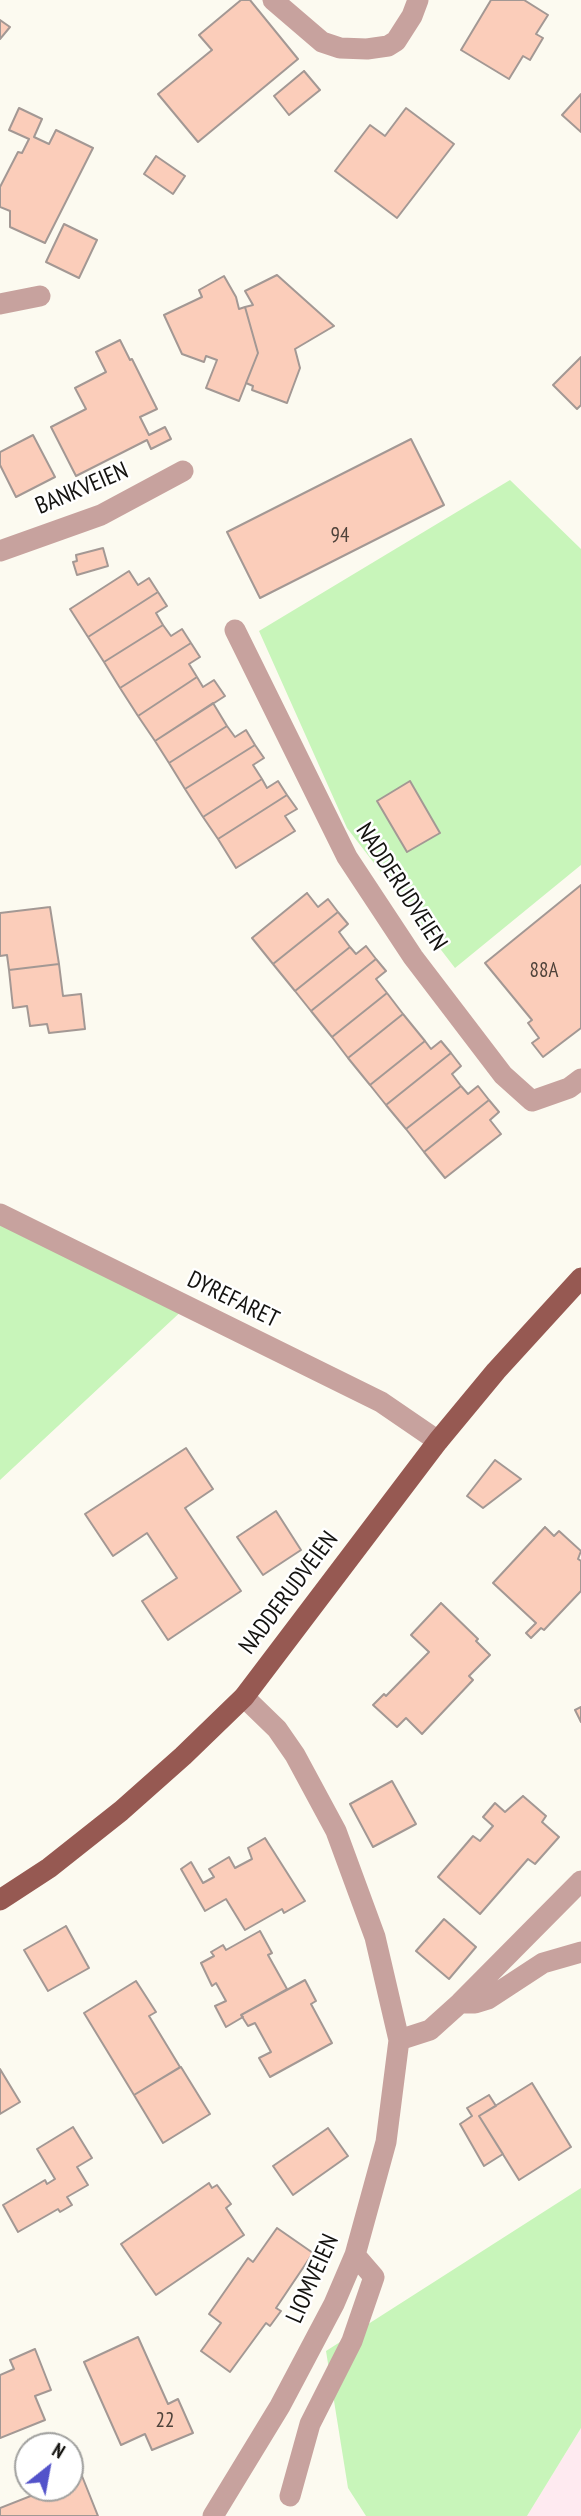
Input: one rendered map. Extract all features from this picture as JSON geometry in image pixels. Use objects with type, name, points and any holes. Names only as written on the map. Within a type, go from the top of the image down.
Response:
[{"type":"main road","name":"NADDERUDVEIEN","points":[[0,1900],[49,1868],[121,1811],[244,1697],[438,1441],[496,1371],[581,1278]]},
{"type":"street","points":[[273,0],[322,42],[340,48],[367,50],[388,46],[396,41],[412,16],[418,0]]},
{"type":"street","points":[[0,304],[40,296]]},
{"type":"street","name":"BANKVEIEN","points":[[0,551],[101,514],[183,471]]},
{"type":"street","name":"NADDERUDVEIEN","points":[[235,630],[346,857],[413,957],[503,1075],[532,1101],[569,1088],[581,1079]]},
{"type":"street","name":"DYREFARET","points":[[0,1214],[381,1402],[438,1441]]},
{"type":"street","name":"LIOMVEIEN","points":[[213,2516],[280,2406],[334,2304],[355,2255],[386,2142],[399,2039],[375,1937],[336,1831],[295,1755],[277,1730],[244,1697]]},
{"type":"street","points":[[399,2039],[430,2030],[581,1881]]},
{"type":"street","points":[[460,2003],[475,2003],[488,1999],[543,1963],[581,1952]]},
{"type":"street","points":[[290,2496],[310,2424],[352,2342],[374,2277],[355,2255]]},
{"type":"shaded area","points":[[581,2428],[581,2516],[527,2516]]},
{"type":"green space","points":[[510,480],[581,549],[581,865],[455,968],[347,828],[259,631]]},
{"type":"green space","points":[[0,1216],[187,1306],[0,1480]]},
{"type":"green space","points":[[581,2188],[581,2428],[527,2516],[366,2516],[348,2488],[326,2351]]},
{"type":"building","points":[[241,0],[250,0],[298,59],[198,142],[158,94],[212,50],[199,35]]},
{"type":"building","points":[[491,0],[524,0],[548,15],[536,34],[543,38],[530,60],[523,56],[509,79],[461,50]]},
{"type":"building","points":[[0,20],[10,27],[0,39]]},
{"type":"building","points":[[304,71],[320,90],[289,115],[274,96]]},
{"type":"building","points":[[581,94],[581,132],[562,115]]},
{"type":"building","points":[[19,108],[42,119],[34,137],[49,144],[56,130],[93,148],[45,243],[10,227],[10,211],[0,207],[0,187],[18,152],[22,153],[29,139],[9,130]]},
{"type":"building","points":[[406,108],[454,144],[397,218],[335,171],[370,125],[385,136]]},
{"type":"building","points":[[156,156],[185,176],[173,194],[144,174]]},
{"type":"building","points":[[64,224],[97,240],[79,278],[46,262]]},
{"type":"building","points":[[277,275],[334,326],[295,349],[300,368],[287,403],[252,390],[253,386],[246,383],[258,353],[245,307],[253,305],[245,291]]},
{"type":"building","points":[[224,276],[236,297],[239,309],[245,307],[258,353],[239,401],[206,388],[217,360],[206,356],[204,362],[182,354],[164,315],[202,297],[199,290]]},
{"type":"building","points":[[120,340],[157,409],[140,417],[149,435],[165,427],[171,439],[151,449],[147,440],[76,476],[51,427],[86,409],[75,388],[106,372],[96,352]]},
{"type":"building","points":[[581,357],[581,405],[577,409],[553,385]]},
{"type":"building","points":[[33,435],[55,477],[16,497],[0,465],[0,452]]},
{"type":"building","points":[[411,439],[444,505],[260,598],[227,532]]},
{"type":"building","points":[[103,548],[108,566],[77,575],[73,562],[77,561],[76,555]]},
{"type":"building","points":[[129,571],[138,585],[149,578],[158,592],[88,637],[70,609]]},
{"type":"building","points":[[158,592],[167,606],[156,613],[163,625],[104,662],[88,637]]},
{"type":"building","points":[[163,625],[171,636],[182,629],[191,643],[120,688],[104,662]]},
{"type":"building","points":[[191,643],[200,657],[189,664],[197,677],[138,716],[120,688]]},
{"type":"building","points":[[197,677],[203,687],[214,680],[225,696],[155,741],[138,716]]},
{"type":"building","points":[[213,703],[227,726],[169,763],[155,741]]},
{"type":"building","points":[[227,726],[235,737],[246,730],[255,745],[185,789],[169,763]]},
{"type":"building","points":[[255,745],[264,758],[253,765],[262,779],[203,817],[185,789]]},
{"type":"building","points":[[262,779],[267,788],[278,781],[287,795],[218,839],[203,817]]},
{"type":"building","points":[[410,781],[440,833],[407,852],[377,801]]},
{"type":"building","points":[[287,795],[297,809],[285,816],[295,831],[236,868],[218,839]]},
{"type":"building","points":[[581,885],[581,1028],[543,1057],[532,1043],[539,1038],[528,1023],[532,1020],[485,963]]},
{"type":"building","points":[[307,893],[318,907],[328,899],[338,912],[273,964],[252,938]]},
{"type":"building","points":[[50,907],[59,964],[9,970],[7,955],[0,956],[0,913]]},
{"type":"building","points":[[338,912],[348,924],[339,932],[350,947],[295,991],[273,964]]},
{"type":"building","points":[[366,946],[376,959],[311,1011],[295,991],[350,947],[356,954]]},
{"type":"building","points":[[376,959],[386,971],[376,979],[387,993],[332,1037],[311,1011]]},
{"type":"building","points":[[59,964],[63,996],[81,994],[85,1029],[49,1033],[47,1024],[30,1026],[27,1006],[13,1008],[9,970]]},
{"type":"building","points":[[387,993],[403,1014],[348,1058],[332,1037]]},
{"type":"building","points":[[403,1014],[425,1041],[370,1085],[348,1058]]},
{"type":"building","points":[[425,1041],[431,1049],[441,1041],[451,1053],[386,1105],[370,1085]]},
{"type":"building","points":[[451,1053],[461,1066],[452,1074],[461,1086],[406,1129],[386,1105]]},
{"type":"building","points":[[461,1086],[468,1094],[478,1086],[489,1100],[424,1152],[406,1129]]},
{"type":"building","points":[[489,1100],[499,1112],[490,1120],[501,1134],[445,1178],[424,1152]]},
{"type":"building","points":[[186,1448],[213,1489],[185,1508],[241,1591],[168,1640],[142,1601],[177,1578],[147,1533],[113,1556],[85,1514]]},
{"type":"building","points":[[495,1460],[521,1479],[483,1508],[467,1496]]},
{"type":"building","points":[[276,1511],[301,1550],[263,1575],[237,1537]]},
{"type":"building","points":[[545,1527],[554,1536],[559,1531],[581,1551],[578,1559],[581,1561],[581,1591],[544,1630],[541,1628],[531,1638],[526,1633],[536,1623],[493,1583]]},
{"type":"building","points":[[441,1603],[478,1639],[476,1641],[490,1655],[469,1676],[473,1680],[422,1734],[406,1718],[397,1727],[373,1705],[384,1694],[386,1696],[429,1652],[411,1635]]},
{"type":"building","points":[[581,1707],[581,1722],[575,1710]]},
{"type":"building","points":[[392,1781],[416,1824],[373,1847],[350,1804]]},
{"type":"building","points":[[523,1796],[546,1816],[542,1822],[559,1837],[535,1864],[528,1859],[480,1914],[438,1877],[473,1836],[480,1841],[493,1826],[483,1817],[495,1803],[505,1812]]},
{"type":"building","points":[[265,1838],[305,1901],[284,1913],[282,1909],[245,1930],[226,1899],[205,1911],[181,1869],[191,1862],[203,1883],[214,1877],[209,1869],[229,1857],[235,1868],[252,1859],[248,1848]]},
{"type":"building","points":[[444,1919],[476,1947],[449,1979],[416,1951]]},
{"type":"building","points":[[66,1926],[89,1968],[48,1991],[24,1950]]},
{"type":"building","points":[[260,1931],[272,1953],[268,1955],[287,1989],[241,2015],[243,2017],[226,2027],[215,2006],[226,2001],[216,1983],[212,1986],[201,1963],[214,1956],[211,1952],[223,1945],[226,1950]]},
{"type":"building","points":[[305,1980],[316,2001],[311,2004],[332,2043],[270,2077],[259,2058],[271,2052],[255,2023],[248,2026],[241,2015]]},
{"type":"building","points":[[136,1981],[156,2012],[149,2016],[180,2067],[134,2095],[84,2013]]},
{"type":"building","points":[[181,2067],[210,2114],[163,2143],[134,2095]]},
{"type":"building","points":[[0,2069],[20,2102],[0,2114]]},
{"type":"building","points":[[532,2083],[571,2147],[519,2180],[479,2116]]},
{"type":"building","points":[[489,2095],[496,2106],[479,2116],[503,2154],[484,2166],[460,2124],[472,2116],[467,2108]]},
{"type":"building","points":[[73,2127],[92,2158],[77,2167],[88,2185],[67,2197],[72,2205],[60,2212],[58,2209],[18,2232],[3,2205],[45,2180],[47,2184],[55,2179],[37,2149]]},
{"type":"building","points":[[328,2128],[348,2156],[293,2195],[273,2166]]},
{"type":"building","points":[[209,2183],[212,2188],[217,2185],[231,2204],[226,2208],[244,2235],[156,2295],[121,2244]]},
{"type":"building","points":[[277,2228],[313,2253],[276,2308],[281,2311],[270,2326],[266,2323],[230,2372],[201,2351],[221,2323],[209,2314],[248,2258],[253,2262]]},
{"type":"building","points":[[138,2337],[168,2404],[178,2399],[193,2433],[152,2450],[145,2434],[121,2445],[84,2362]]},
{"type":"building","points":[[35,2349],[51,2390],[35,2396],[45,2420],[0,2438],[0,2375],[14,2369],[10,2360]]},
{"type":"building","points":[[84,2481],[98,2516],[0,2516],[0,2508],[15,2502],[84,2502]]}]
